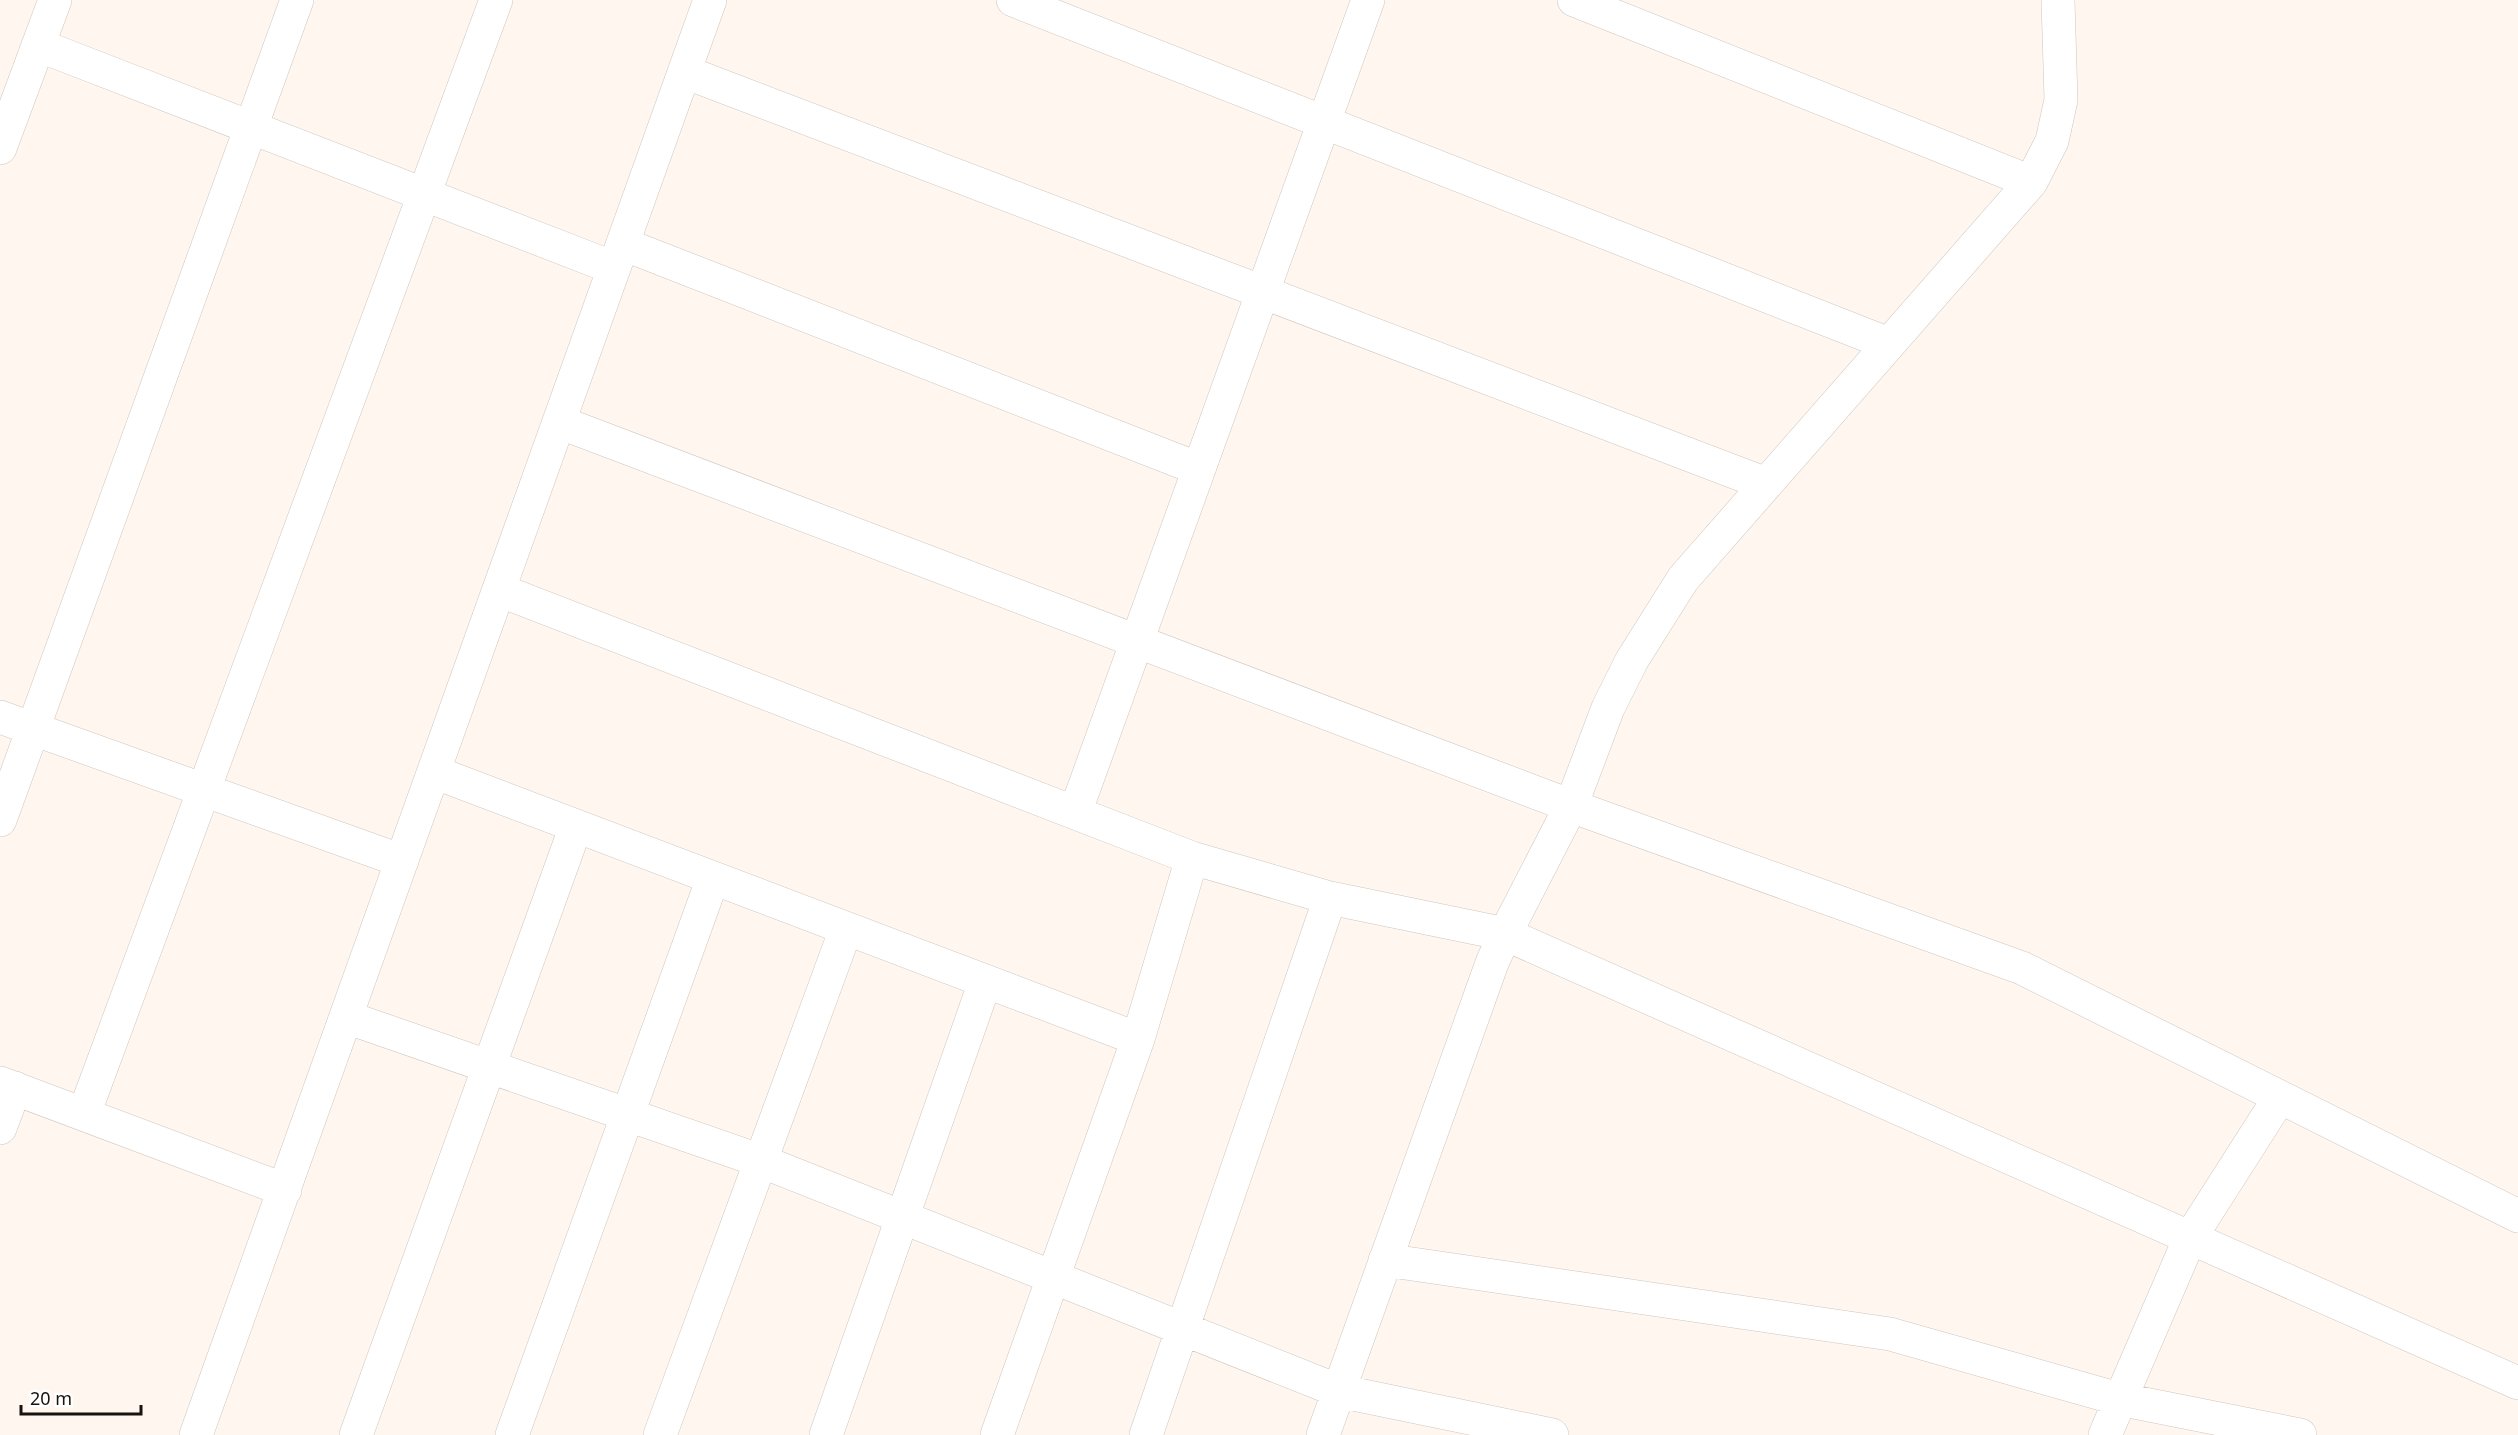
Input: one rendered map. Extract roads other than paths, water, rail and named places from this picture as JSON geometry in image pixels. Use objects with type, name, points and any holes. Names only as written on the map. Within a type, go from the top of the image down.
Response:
[{"type":"street","points":[[0,148],[55,0]]},
{"type":"street","points":[[0,820],[297,0]]},
{"type":"street","points":[[84,1114],[496,0]]},
{"type":"street","points":[[196,1435],[710,0]]},
{"type":"street","points":[[1013,0],[1889,344]]},
{"type":"street","points":[[1075,813],[1368,0]]},
{"type":"street","points":[[1574,0],[2031,182]]},
{"type":"street","points":[[1323,1435],[1492,963],[1571,806],[1608,708],[1632,660],[1683,579],[2031,182],[2052,141],[2061,100],[2058,0]]},
{"type":"street","points":[[39,45],[424,194],[619,256],[1199,469]]},
{"type":"street","points":[[685,72],[1766,484]]},
{"type":"street","points":[[559,422],[1571,806],[2022,968],[2518,1216]]},
{"type":"street","points":[[499,590],[1192,858],[1330,898],[1505,934],[2518,1383]]},
{"type":"street","points":[[0,717],[402,861]]},
{"type":"street","points":[[434,772],[1138,1039]]},
{"type":"street","points":[[356,1435],[576,826]]},
{"type":"street","points":[[997,1435],[1138,1039],[1192,858]]},
{"type":"street","points":[[512,1435],[713,878]]},
{"type":"street","points":[[1146,1435],[1184,1331],[1330,898]]},
{"type":"street","points":[[660,1435],[846,929]]},
{"type":"street","points":[[826,1435],[986,982]]},
{"type":"street","points":[[346,1017],[761,1161],[1339,1391],[1552,1435]]},
{"type":"street","points":[[0,1128],[7,1085],[285,1190]]},
{"type":"street","points":[[2105,1435],[2190,1238],[2280,1097]]},
{"type":"street","points":[[1385,1260],[1890,1334],[2120,1399],[2300,1435]]}]
